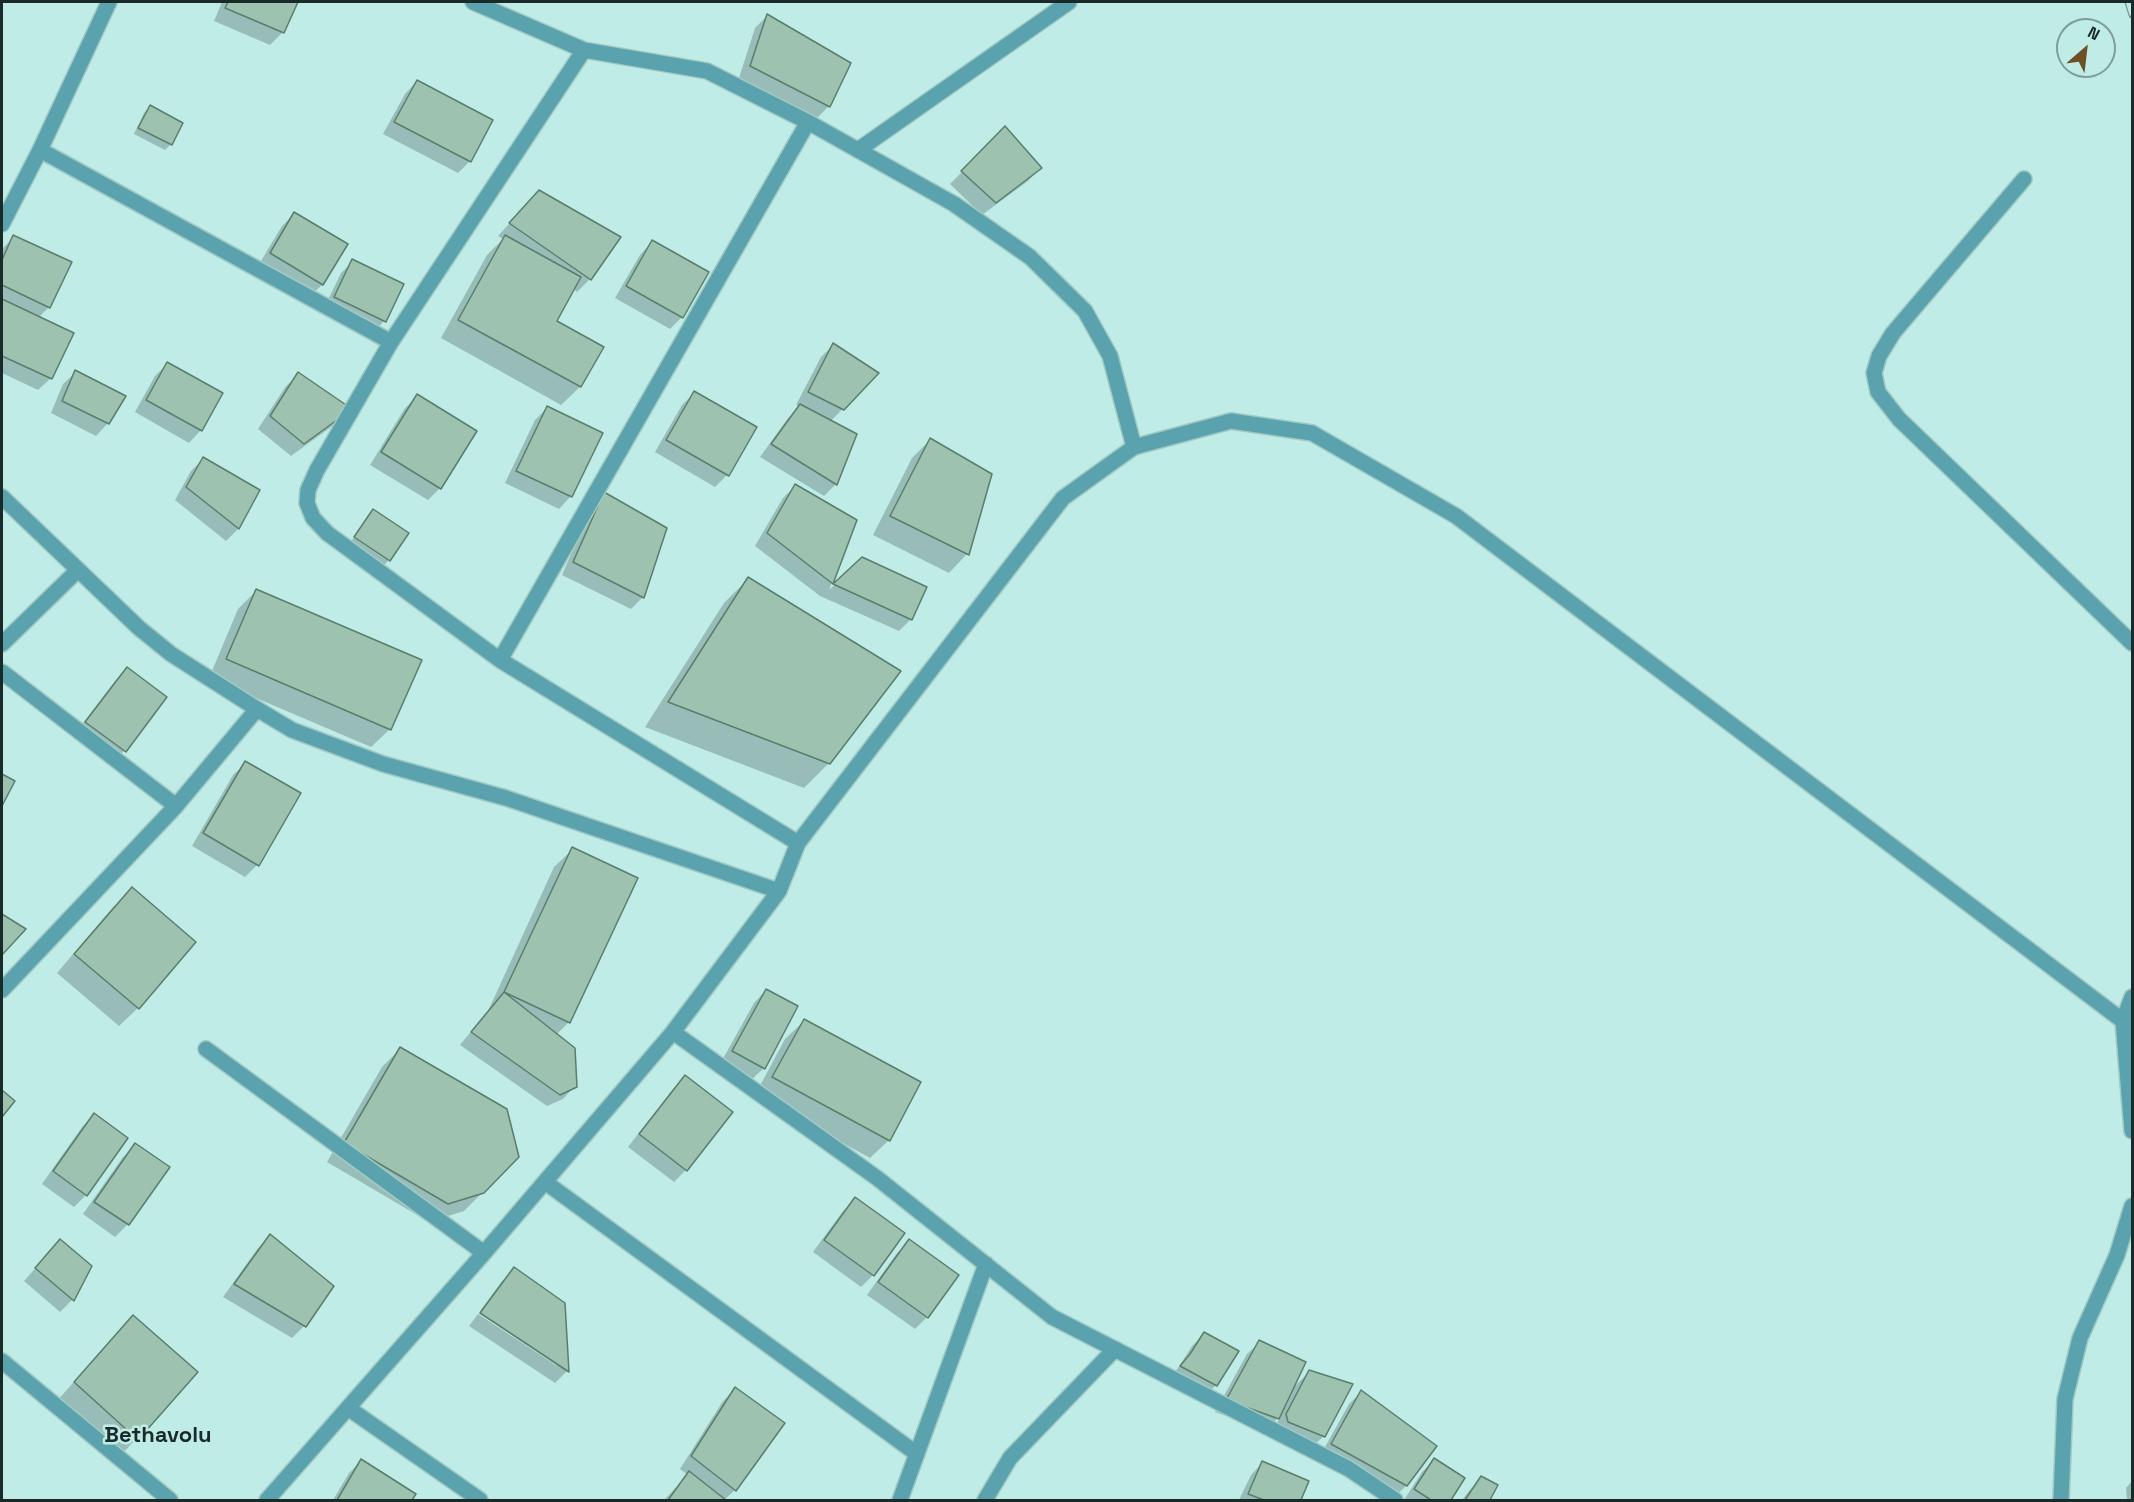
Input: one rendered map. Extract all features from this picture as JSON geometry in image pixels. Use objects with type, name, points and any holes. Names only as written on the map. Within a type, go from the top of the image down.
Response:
[{"type":"street","points":[[2,224],[40,150],[109,2]]},
{"type":"street","points":[[473,2],[584,50],[707,71],[808,122],[954,204],[1030,257],[1086,311],[1110,356],[1134,447]]},
{"type":"street","points":[[858,150],[1069,2]]},
{"type":"street","points":[[584,50],[391,342],[317,470],[308,490],[307,503],[313,518],[327,533],[500,660],[798,843]]},
{"type":"street","points":[[500,660],[808,122]]},
{"type":"street","points":[[40,150],[391,342]]},
{"type":"street","points":[[2024,179],[1893,333],[1878,356],[1874,373],[1878,392],[1899,419],[2133,643]]},
{"type":"street","points":[[267,1500],[484,1253],[673,1032],[780,891],[798,843],[1063,498],[1134,447],[1231,421],[1312,433],[1456,516],[2128,1022]]},
{"type":"street","points":[[2,496],[140,628],[171,654],[292,730],[383,764],[506,798],[780,891]]},
{"type":"street","points":[[2,644],[78,570]]},
{"type":"street","points":[[2,672],[176,806]]},
{"type":"street","points":[[2,990],[176,806],[257,709]]},
{"type":"street","points":[[2133,998],[2128,1022],[2133,1131]]},
{"type":"street","points":[[673,1032],[877,1178],[1052,1317],[1349,1469],[1395,1500]]},
{"type":"street","points":[[206,1049],[484,1253]]},
{"type":"street","points":[[545,1182],[917,1454]]},
{"type":"street","points":[[2061,1500],[2065,1399],[2080,1338],[2117,1254],[2133,1206]]},
{"type":"street","points":[[900,1500],[986,1264]]},
{"type":"street","points":[[985,1500],[1010,1458],[1114,1349]]},
{"type":"street","points":[[2,1361],[170,1500]]},
{"type":"street","points":[[348,1408],[480,1500]]},
{"type":"building","points":[[228,2],[298,2],[284,33],[225,8]]},
{"type":"building","points":[[767,14],[851,63],[830,107],[750,66]]},
{"type":"building","points":[[417,80],[493,120],[471,162],[394,122]]},
{"type":"building","points":[[150,105],[183,123],[172,145],[138,128]]},
{"type":"building","points":[[1005,126],[1042,168],[996,203],[961,171]]},
{"type":"building","points":[[539,190],[621,237],[591,280],[509,223]]},
{"type":"building","points":[[294,212],[348,244],[323,285],[270,253]]},
{"type":"building","points":[[13,235],[72,262],[50,308],[2,285],[2,260]]},
{"type":"building","points":[[505,235],[581,277],[557,321],[604,347],[581,387],[458,320]]},
{"type":"building","points":[[652,240],[709,272],[683,318],[626,286]]},
{"type":"building","points":[[352,259],[404,284],[386,322],[334,297]]},
{"type":"building","points":[[2,299],[74,333],[52,379],[2,356]]},
{"type":"building","points":[[833,343],[879,373],[844,410],[808,392]]},
{"type":"building","points":[[167,362],[223,393],[202,431],[146,400]]},
{"type":"building","points":[[75,370],[126,396],[109,424],[62,401]]},
{"type":"building","points":[[298,372],[352,409],[304,444],[270,416]]},
{"type":"building","points":[[694,391],[757,427],[729,476],[666,440]]},
{"type":"building","points":[[417,394],[477,431],[441,489],[381,452]]},
{"type":"building","points":[[800,404],[857,434],[837,485],[771,444]]},
{"type":"building","points":[[547,406],[603,433],[572,497],[516,471]]},
{"type":"building","points":[[930,438],[992,474],[969,555],[890,516]]},
{"type":"building","points":[[203,457],[260,490],[239,529],[186,487]]},
{"type":"building","points":[[795,484],[857,520],[833,584],[767,533]]},
{"type":"building","points":[[604,492],[667,528],[644,598],[573,562]]},
{"type":"building","points":[[373,509],[409,533],[390,561],[354,537]]},
{"type":"building","points":[[862,557],[927,587],[912,620],[833,584]]},
{"type":"building","points":[[748,577],[901,671],[830,764],[668,702]]},
{"type":"building","points":[[256,589],[422,660],[391,730],[226,659]]},
{"type":"building","points":[[127,667],[167,697],[126,752],[85,722]]},
{"type":"building","points":[[245,761],[301,793],[259,866],[203,833]]},
{"type":"building","points":[[2,774],[15,781],[2,806]]},
{"type":"building","points":[[572,847],[638,878],[570,1023],[504,992]]},
{"type":"building","points":[[132,887],[196,942],[139,1009],[74,954]]},
{"type":"building","points":[[2,914],[26,929],[2,955]]},
{"type":"building","points":[[766,989],[798,1006],[765,1069],[732,1051]]},
{"type":"building","points":[[504,992],[575,1048],[577,1087],[560,1095],[471,1032]]},
{"type":"building","points":[[804,1019],[921,1082],[890,1141],[772,1077]]},
{"type":"building","points":[[400,1047],[507,1109],[519,1157],[484,1193],[448,1204],[344,1143]]},
{"type":"building","points":[[685,1075],[733,1112],[687,1171],[639,1134]]},
{"type":"building","points":[[2,1090],[15,1101],[2,1117]]},
{"type":"building","points":[[94,1113],[128,1138],[87,1196],[53,1171]]},
{"type":"building","points":[[135,1143],[170,1167],[129,1225],[94,1202]]},
{"type":"building","points":[[855,1197],[905,1233],[874,1276],[824,1240]]},
{"type":"building","points":[[270,1234],[334,1286],[306,1327],[234,1284]]},
{"type":"building","points":[[60,1239],[92,1266],[74,1301],[35,1268]]},
{"type":"building","points":[[909,1239],[959,1275],[928,1318],[878,1282]]},
{"type":"building","points":[[514,1267],[565,1303],[569,1372],[480,1313]]},
{"type":"building","points":[[133,1315],[198,1372],[138,1440],[74,1382]]},
{"type":"building","points":[[1204,1332],[1239,1351],[1217,1386],[1180,1366]]},
{"type":"building","points":[[1259,1340],[1306,1362],[1279,1419],[1226,1400]]},
{"type":"building","points":[[1309,1370],[1353,1384],[1325,1437],[1288,1422],[1286,1414]]},
{"type":"building","points":[[735,1387],[785,1423],[736,1491],[691,1456]]},
{"type":"building","points":[[1361,1390],[1437,1446],[1407,1486],[1331,1444]]},
{"type":"building","points":[[1434,1458],[1465,1478],[1451,1500],[1431,1500],[1414,1489]]},
{"type":"building","points":[[361,1459],[416,1494],[412,1500],[337,1500]]},
{"type":"building","points":[[1262,1461],[1309,1481],[1301,1500],[1264,1500],[1248,1494]]},
{"type":"building","points":[[689,1471],[726,1500],[668,1500]]},
{"type":"building","points":[[1481,1476],[1498,1485],[1490,1500],[1465,1500]]},
{"type":"railway","points":[[2128,2],[2132,15]]},
{"type":"district","name":"Bethavolu","points":[[158,1436]]}]
